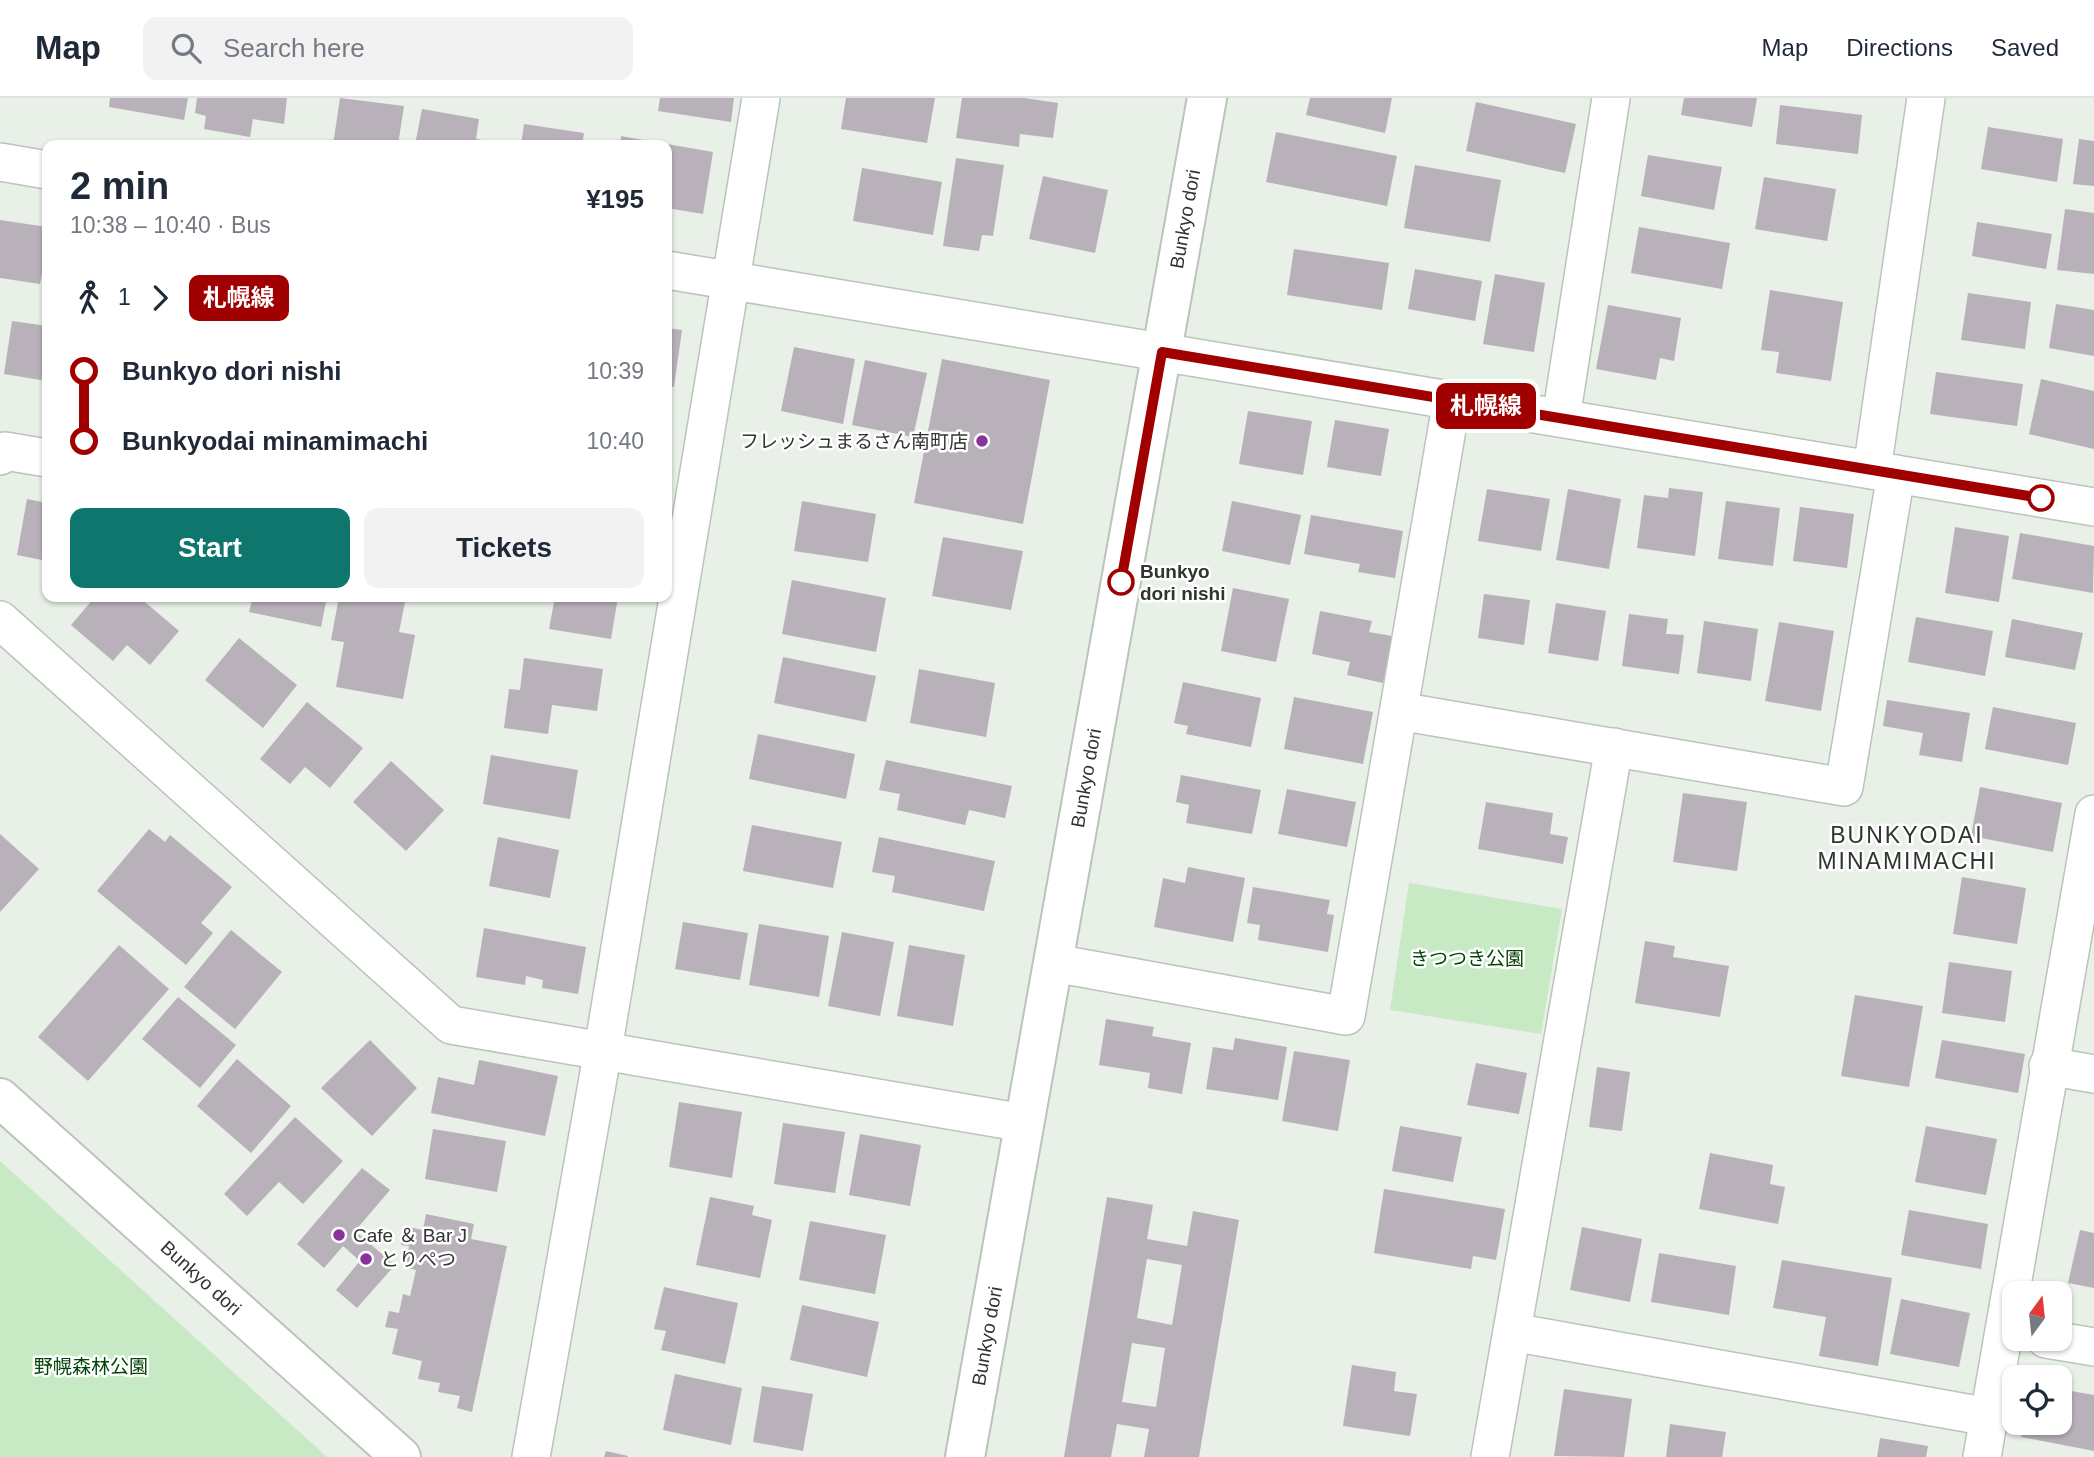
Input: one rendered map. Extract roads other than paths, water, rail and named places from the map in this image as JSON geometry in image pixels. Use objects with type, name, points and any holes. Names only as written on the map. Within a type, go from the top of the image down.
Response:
[{"type":"street","points":[[672,582],[733,281],[761,98]]},
{"type":"street","name":"Bunkyo dori","points":[[965,1457],[1207,98]]},
{"type":"street","points":[[1561,418],[1611,98]]},
{"type":"street","points":[[1399,711],[1844,787],[1884,472],[1926,98]]},
{"type":"street","points":[[0,162],[42,169]]},
{"type":"street","points":[[672,271],[2094,507]]},
{"type":"street","points":[[1054,963],[1346,1016],[1452,400]]},
{"type":"street","points":[[0,456],[5,451],[42,457]]},
{"type":"street","points":[[531,1457],[603,1050],[669,602]]},
{"type":"street","points":[[0,620],[451,1026],[1024,1123]]},
{"type":"street","points":[[1490,1457],[1614,747]]},
{"type":"street","points":[[2016,1281],[2048,1066],[2094,814]]},
{"type":"street","points":[[2048,1066],[2094,1074]]},
{"type":"street","name":"Bunkyo dori","points":[[0,1098],[401,1457]]},
{"type":"street","points":[[1512,1332],[1989,1417]]},
{"type":"street","points":[[2072,1343],[2094,1347]]},
{"type":"street","points":[[1982,1457],[2005,1351]]},
{"type":"place","name":"フレッシュまるさん南町店","points":[[982,441]]},
{"type":"place","name":"Bunkyo dori nishi","points":[[1121,582]]},
{"type":"place","name":"Cafe ＆ Bar J","points":[[339,1235]]},
{"type":"place","name":"とりぺつ","points":[[366,1259]]},
{"type":"district","name":"BUNKYODAI MINAMIMACHI","points":[[1907,848]]},
{"type":"park label","name":"きつつき公園","points":[[1467,958]]},
{"type":"park label","name":"野幌森林公園","points":[[91,1366]]}]
